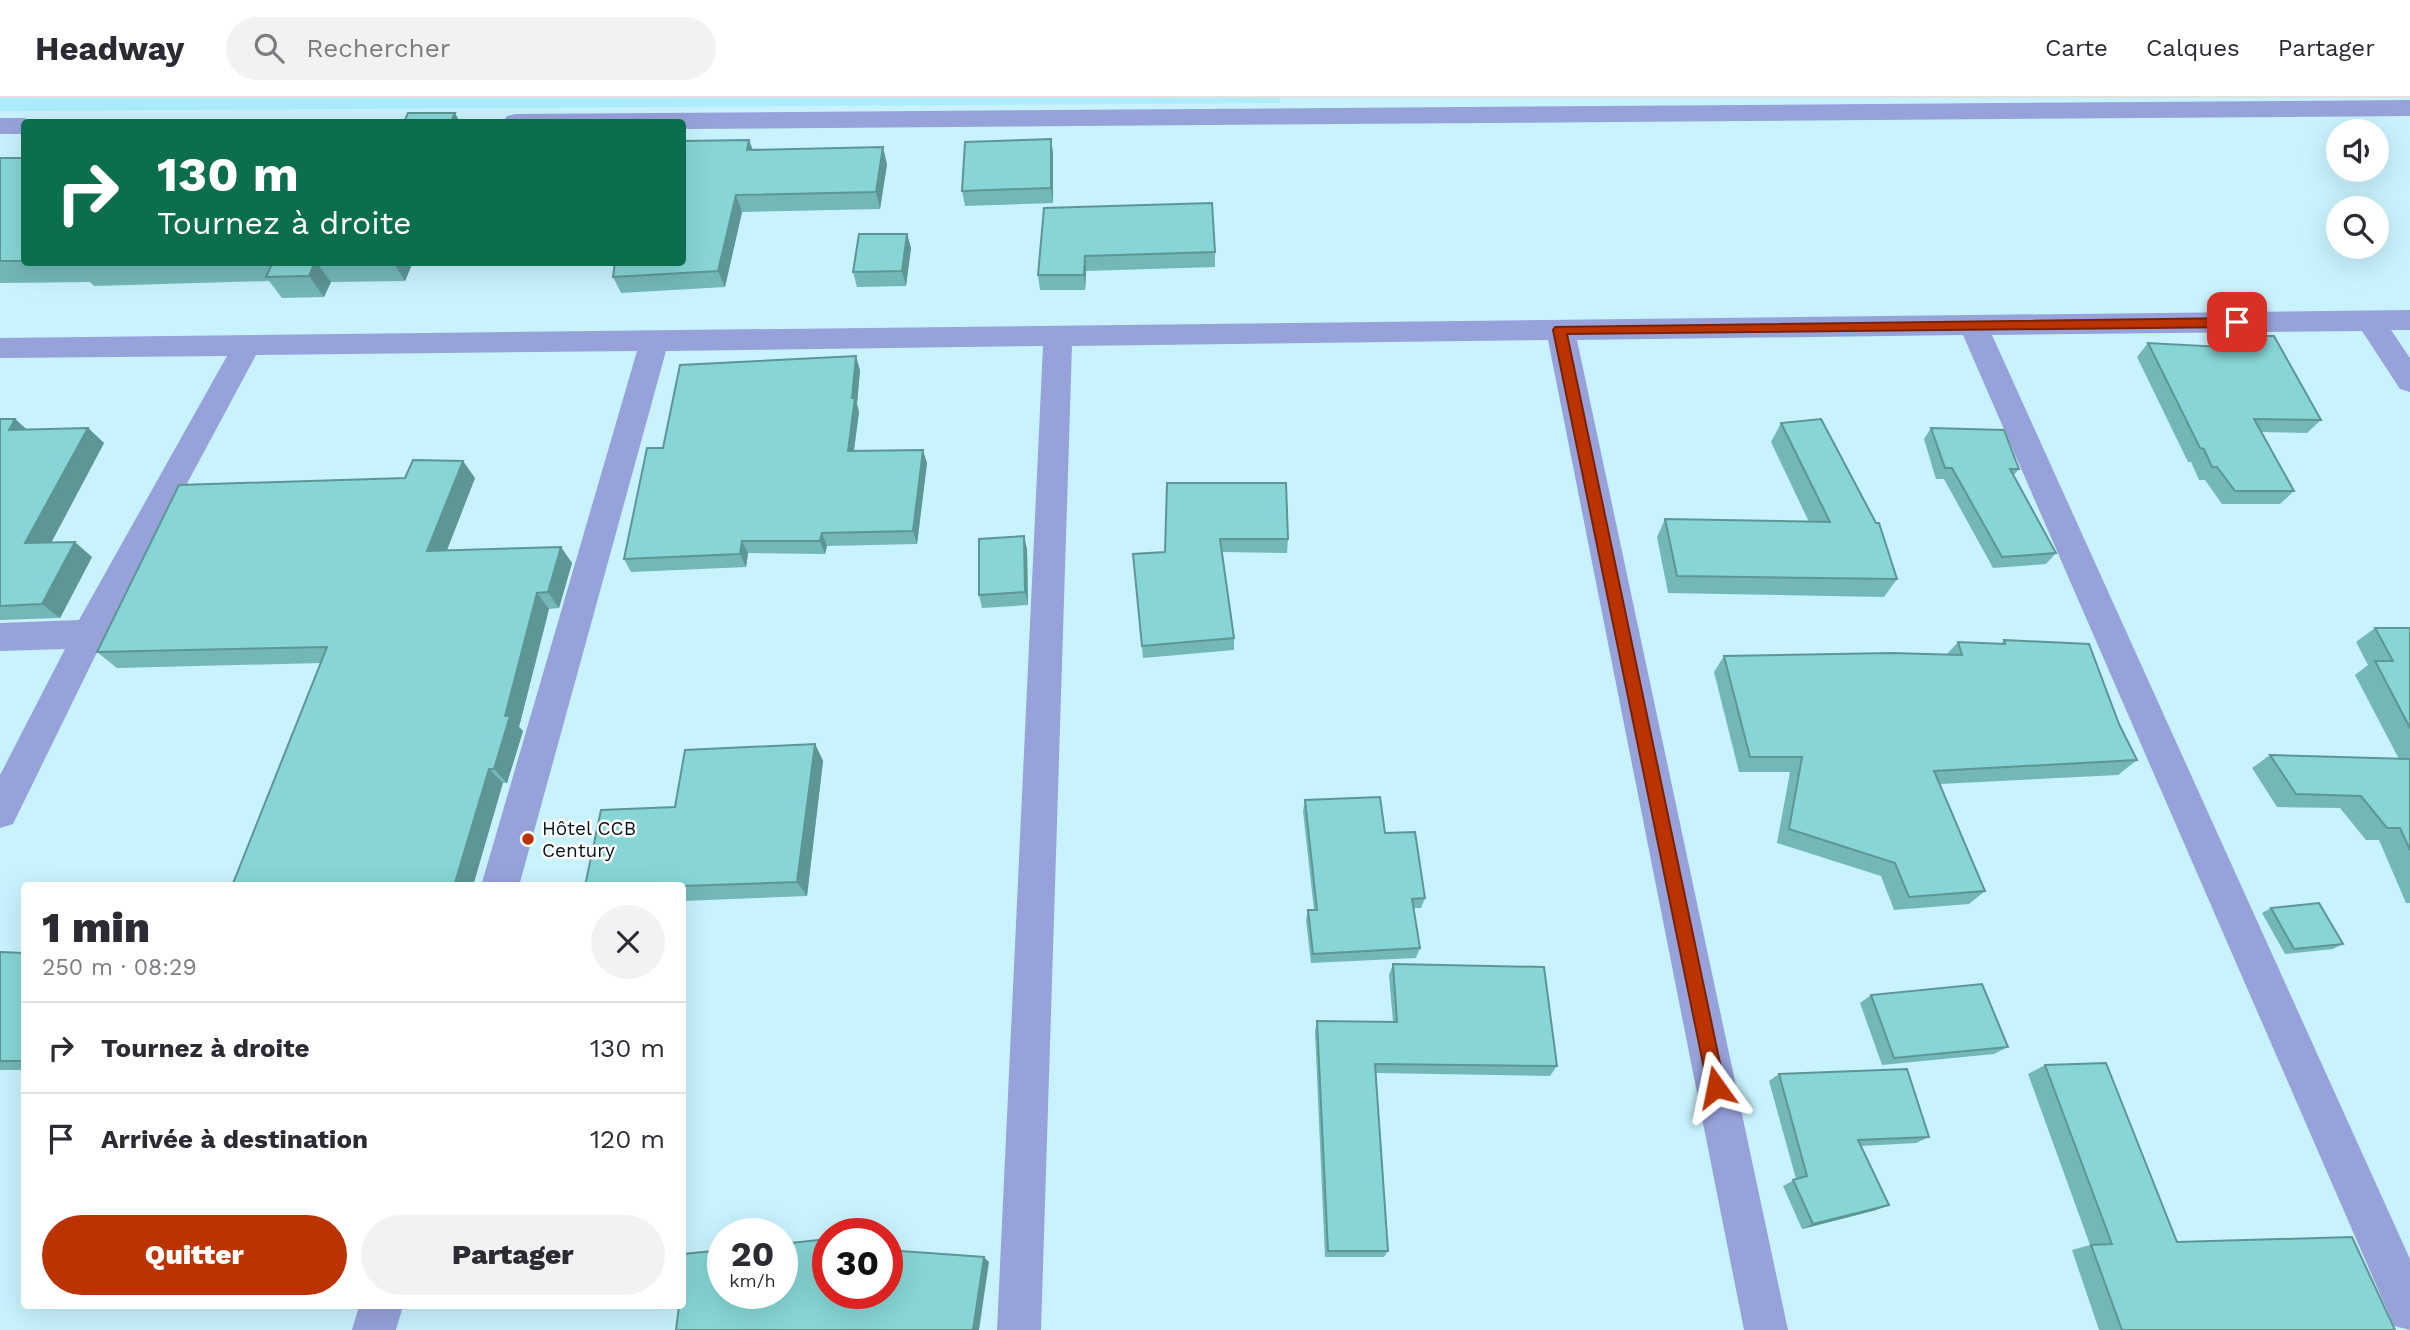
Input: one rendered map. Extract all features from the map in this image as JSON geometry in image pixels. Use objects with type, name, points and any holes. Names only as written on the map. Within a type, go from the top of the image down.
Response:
[{"type":"street","points":[[673,119],[1303,107],[2410,108]]},
{"type":"street","points":[[0,126],[21,126]]},
{"type":"street","points":[[0,348],[2410,320]]},
{"type":"street","points":[[2370,321],[2410,381]]},
{"type":"street","points":[[1973,325],[2410,1310]]},
{"type":"street","points":[[1560,330],[1766,1330]]},
{"type":"street","points":[[1019,1330],[1058,336]]},
{"type":"street","points":[[500,882],[654,341]]},
{"type":"street","points":[[0,812],[89,634],[247,346]]},
{"type":"street","points":[[0,637],[89,634]]},
{"type":"street","points":[[374,1330],[380,1309]]},
{"type":"shaded area","points":[[0,98],[1279,98],[1280,103],[0,111]]},
{"type":"building","points":[[408,113],[455,113],[452,119],[405,119]]},
{"type":"building","points":[[1051,139],[1051,188],[962,191],[965,142]]},
{"type":"building","points":[[749,140],[747,150],[883,147],[876,192],[736,195],[718,271],[613,277],[614,266],[686,266],[686,141]]},
{"type":"building","points":[[0,158],[21,158],[21,261],[0,261]]},
{"type":"building","points":[[1212,203],[1215,252],[1085,256],[1084,275],[1038,275],[1044,208]]},
{"type":"building","points":[[859,234],[907,234],[902,271],[853,272]]},
{"type":"building","points":[[271,266],[313,266],[309,276],[266,277]]},
{"type":"building","points":[[2216,336],[2274,336],[2321,420],[2254,419],[2294,491],[2235,491],[2217,467],[2212,467],[2204,449],[2200,448],[2148,343],[2222,347]]},
{"type":"building","points":[[856,356],[852,398],[855,398],[848,451],[923,450],[913,531],[822,533],[820,541],[742,541],[740,554],[624,559],[647,448],[663,448],[680,365]]},
{"type":"building","points":[[0,419],[15,419],[9,430],[88,428],[25,543],[75,542],[42,604],[0,606]]},
{"type":"building","points":[[1821,419],[1876,523],[1879,523],[1897,579],[1677,576],[1665,519],[1830,522],[1781,423]]},
{"type":"building","points":[[1931,428],[2004,430],[2019,469],[2010,469],[2056,553],[2002,557],[1952,468],[1945,468]]},
{"type":"building","points":[[413,460],[463,461],[427,551],[561,547],[548,592],[537,593],[505,716],[510,716],[494,769],[489,769],[455,882],[234,882],[327,647],[97,652],[179,485],[405,478]]},
{"type":"building","points":[[1167,483],[1286,483],[1288,539],[1220,539],[1234,638],[1142,646],[1133,554],[1165,552]]},
{"type":"building","points":[[1024,536],[1025,592],[979,595],[979,539]]},
{"type":"building","points":[[2375,628],[2410,628],[2410,728],[2375,661],[2393,661]]},
{"type":"building","points":[[2004,640],[2089,644],[2119,724],[2137,760],[1934,771],[1985,891],[1909,897],[1895,863],[1789,829],[1802,757],[1750,757],[1724,656],[1891,653],[1962,655],[1958,642],[2005,644]]},
{"type":"building","points":[[815,744],[797,882],[686,886],[686,882],[586,882],[601,810],[675,807],[685,750]]},
{"type":"building","points":[[2270,755],[2410,759],[2410,850],[2400,828],[2387,828],[2361,796],[2296,794]]},
{"type":"building","points":[[1380,797],[1385,833],[1415,832],[1425,898],[1412,899],[1420,948],[1313,954],[1308,910],[1317,910],[1305,800]]},
{"type":"building","points":[[2319,903],[2343,944],[2294,949],[2271,908]]},
{"type":"building","points":[[0,952],[21,953],[21,1061],[0,1061]]},
{"type":"building","points":[[1393,964],[1544,967],[1557,1066],[1375,1064],[1388,1251],[1328,1251],[1317,1021],[1397,1022]]},
{"type":"building","points":[[1982,984],[2008,1047],[1894,1058],[1871,995]]},
{"type":"building","points":[[2106,1063],[2177,1242],[2352,1237],[2395,1330],[2122,1330],[2091,1245],[2112,1244],[2045,1065]]},
{"type":"building","points":[[1907,1069],[1929,1137],[1858,1140],[1889,1205],[1813,1224],[1793,1180],[1807,1176],[1779,1074]]},
{"type":"building","points":[[812,1241],[812,1309],[903,1309],[903,1251],[984,1257],[973,1330],[676,1330],[679,1309],[686,1309],[686,1254],[707,1252],[707,1309],[798,1309],[798,1242]]},
{"type":"place","name":"Hôtel CCB Century","points":[[528,839]]},
{"type":"route","points":[[1716,1087],[1560,330],[2237,322]]}]
